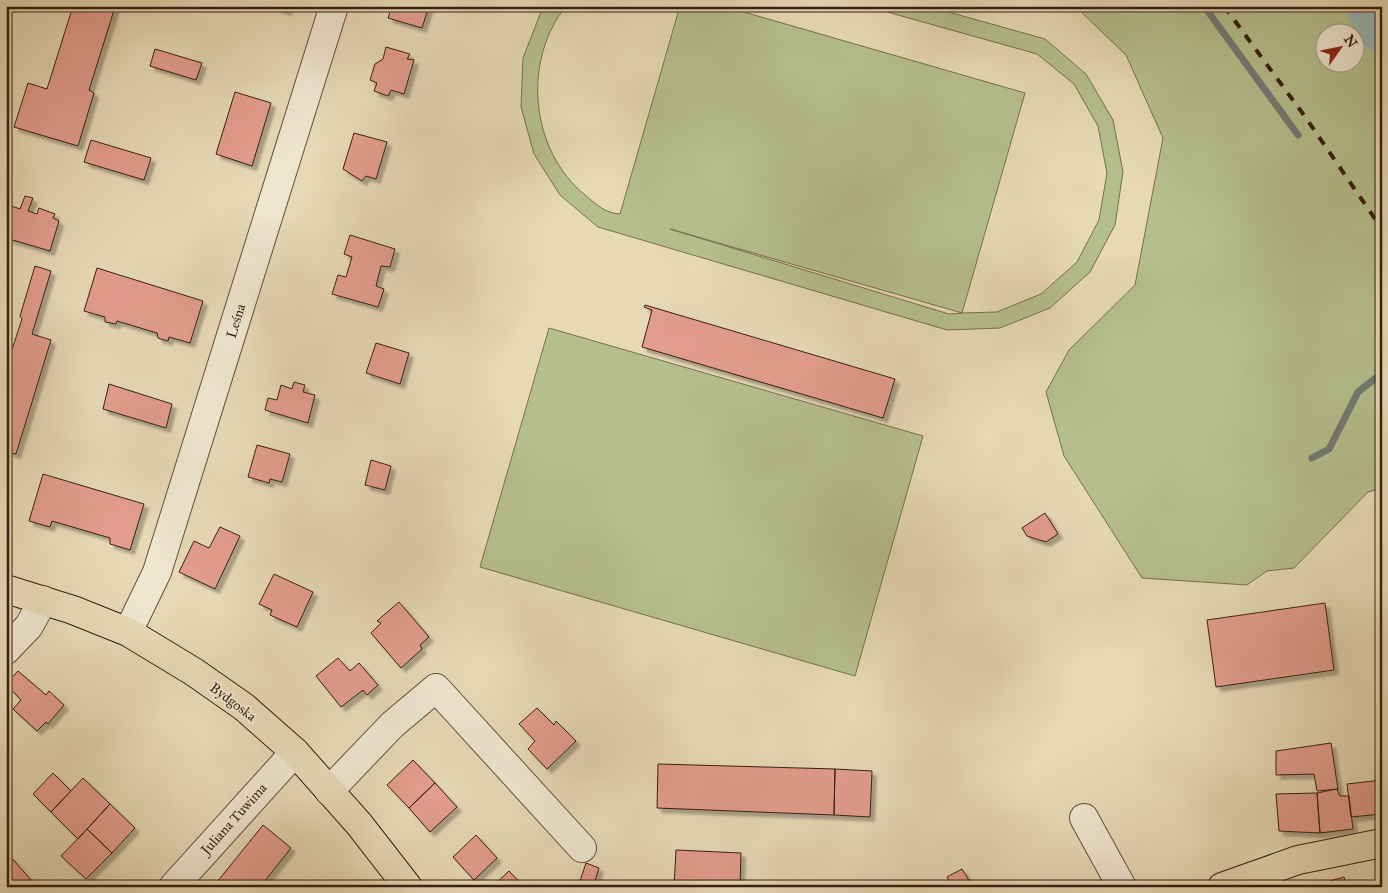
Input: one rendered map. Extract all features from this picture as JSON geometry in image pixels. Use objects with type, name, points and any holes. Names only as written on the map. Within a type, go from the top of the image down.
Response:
[{"type":"main road","name":"Bydgoska","points":[[6,589],[43,600],[128,632],[194,672],[244,707],[294,752],[359,824],[408,887]]},
{"type":"main road","points":[[1222,887],[1298,860],[1382,843]]},
{"type":"street","name":"Leśna","points":[[128,632],[157,572],[334,6]]},
{"type":"street","points":[[6,650],[29,626],[43,600]]},
{"type":"street","points":[[329,791],[392,725],[436,688],[582,848]]},
{"type":"street","name":"Juliana Tuwima","points":[[173,887],[294,752]]},
{"type":"street","points":[[1084,818],[1122,887]]},
{"type":"green space","points":[[545,6],[566,6],[552,28],[543,52],[538,78],[538,104],[543,130],[553,154],[567,176],[593,202],[610,212],[620,214],[680,6],[723,6],[1025,93],[962,313],[997,312],[1041,294],[1077,262],[1099,220],[1107,173],[1098,126],[1074,84],[1037,54],[866,6],[927,6],[1045,39],[1086,74],[1113,120],[1123,172],[1115,225],[1090,272],[1050,308],[1000,328],[947,330],[598,227],[560,195],[534,154],[521,107],[523,58]],"holes":[[[670,229],[962,313],[949,314]]]},
{"type":"green space","points":[[1075,6],[1372,6],[1382,30],[1382,488],[1368,492],[1294,568],[1267,571],[1247,585],[1142,578],[1064,456],[1046,392],[1069,350],[1135,285],[1163,138],[1126,55]]},
{"type":"green space","points":[[549,328],[923,436],[855,676],[480,567]]},
{"type":"building","points":[[73,6],[115,7],[89,90],[94,93],[78,146],[14,127],[28,83],[47,89]]},
{"type":"building","points":[[271,6],[288,6],[287,11]]},
{"type":"building","points":[[392,6],[429,6],[422,28],[388,18]]},
{"type":"building","points":[[386,47],[410,54],[407,59],[414,60],[404,94],[391,90],[388,96],[374,91],[377,83],[370,80],[375,64],[383,59]]},
{"type":"building","points":[[155,49],[202,63],[196,80],[150,66]]},
{"type":"building","points":[[235,92],[271,103],[252,166],[216,154]]},
{"type":"building","points":[[354,133],[387,142],[376,179],[366,176],[362,181],[343,169]]},
{"type":"building","points":[[91,140],[151,158],[144,180],[84,162]]},
{"type":"building","points":[[25,196],[33,198],[28,211],[37,214],[39,208],[55,214],[53,218],[59,221],[50,251],[6,238],[6,204],[20,209]]},
{"type":"building","points":[[350,235],[395,249],[390,267],[381,266],[376,286],[384,289],[378,307],[332,294],[338,275],[346,277],[352,257],[344,254]]},
{"type":"building","points":[[35,266],[51,271],[32,334],[51,340],[16,454],[6,451],[6,368],[22,319],[20,316]]},
{"type":"building","points":[[97,268],[203,301],[190,343],[169,337],[168,341],[158,338],[157,333],[117,321],[116,324],[105,322],[105,317],[84,311]]},
{"type":"building","points":[[645,305],[895,379],[883,418],[642,347],[652,310],[644,307]]},
{"type":"building","points":[[376,343],[409,353],[400,384],[366,373]]},
{"type":"building","points":[[294,382],[305,385],[303,392],[315,395],[308,423],[265,410],[268,398],[277,400],[281,385],[292,389]]},
{"type":"building","points":[[109,384],[172,404],[166,428],[103,409]]},
{"type":"building","points":[[257,445],[290,454],[282,482],[270,479],[269,483],[248,477]]},
{"type":"building","points":[[371,460],[391,466],[385,490],[365,485]]},
{"type":"building","points":[[43,474],[144,504],[130,550],[110,544],[110,538],[52,521],[50,527],[29,521]]},
{"type":"building","points":[[1045,513],[1058,534],[1046,542],[1027,536],[1022,528]]},
{"type":"building","points":[[220,527],[240,536],[215,589],[179,572],[194,541],[209,548]]},
{"type":"building","points":[[274,574],[313,592],[297,627],[270,615],[272,610],[259,604]]},
{"type":"building","points":[[399,602],[429,637],[420,645],[422,649],[401,668],[371,633],[381,623],[377,621]]},
{"type":"building","points":[[1325,603],[1334,670],[1216,687],[1207,620]]},
{"type":"building","points":[[338,658],[350,671],[359,663],[378,685],[367,695],[363,690],[341,707],[316,676]]},
{"type":"building","points":[[18,671],[46,695],[49,691],[64,705],[48,724],[46,722],[37,731],[13,709],[21,700],[6,684]]},
{"type":"building","points":[[537,708],[554,725],[556,721],[576,741],[547,769],[528,749],[535,741],[519,724]]},
{"type":"building","points":[[1331,743],[1338,789],[1317,791],[1314,774],[1276,775],[1276,751]]},
{"type":"building","points":[[413,760],[435,783],[409,808],[387,785]]},
{"type":"building","points":[[658,764],[835,769],[834,815],[657,808]]},
{"type":"building","points":[[835,769],[872,771],[870,817],[834,815]]},
{"type":"building","points":[[53,773],[71,791],[51,812],[33,794]]},
{"type":"building","points":[[83,778],[110,804],[78,839],[51,812]]},
{"type":"building","points":[[1382,780],[1382,814],[1351,817],[1347,784]]},
{"type":"building","points":[[435,783],[457,807],[430,832],[409,808]]},
{"type":"building","points":[[1337,789],[1340,796],[1349,796],[1353,829],[1320,833],[1317,793]]},
{"type":"building","points":[[1317,793],[1320,833],[1279,831],[1276,794]]},
{"type":"building","points":[[110,804],[135,828],[112,853],[87,829]]},
{"type":"building","points":[[263,825],[291,848],[260,887],[213,887]]},
{"type":"building","points":[[87,829],[112,853],[86,879],[61,856]]},
{"type":"building","points":[[476,835],[497,858],[474,880],[453,857]]},
{"type":"building","points":[[676,850],[741,853],[740,887],[674,887]]},
{"type":"building","points":[[9,855],[31,880],[25,887],[17,887],[9,879],[6,881],[6,858]]},
{"type":"building","points":[[586,863],[599,868],[593,887],[578,887]]},
{"type":"building","points":[[962,869],[973,887],[953,887],[947,877]]},
{"type":"building","points":[[509,871],[524,887],[492,887]]},
{"type":"building","points":[[1344,877],[1347,887],[1315,887],[1315,885]]},
{"type":"waterway","points":[[1204,6],[1298,135]]},
{"type":"waterway","points":[[1366,6],[1382,33]]},
{"type":"waterway","points":[[1312,458],[1329,449],[1358,392],[1382,373]]},
{"type":"railway","points":[[1224,6],[1306,118],[1382,229]]}]
